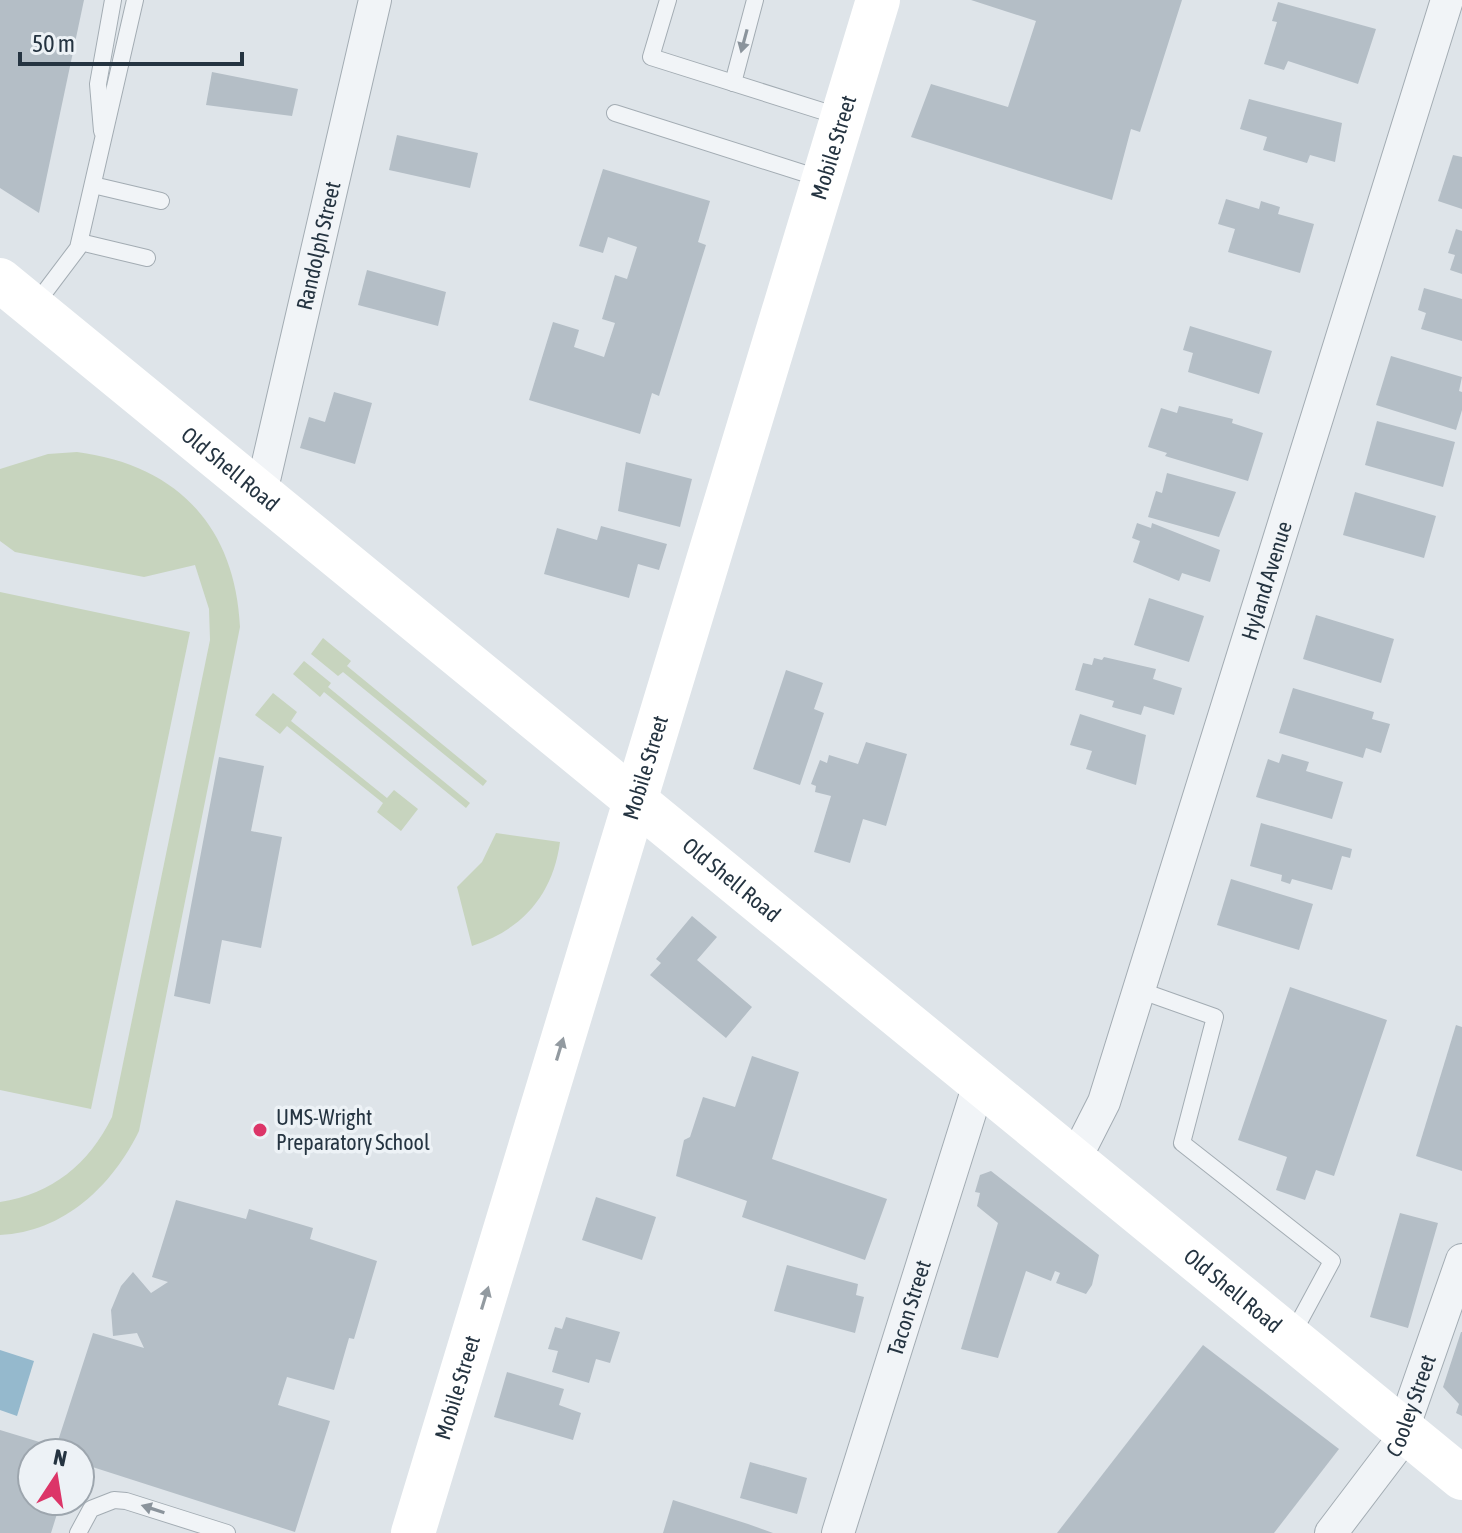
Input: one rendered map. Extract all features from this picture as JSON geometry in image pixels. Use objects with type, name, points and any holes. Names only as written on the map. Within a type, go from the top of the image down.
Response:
[{"type":"street","name":"Randolph Street","points":[[261,493],[375,0]]},
{"type":"street","name":"Mobile Street","points":[[413,1533],[878,0]]},
{"type":"street","name":"Hyland Avenue","points":[[1075,1159],[1104,1102],[1447,0]]},
{"type":"street","name":"Old Shell Road","points":[[0,280],[1462,1478]]},
{"type":"street","name":"Tacon Street","points":[[838,1533],[980,1081]]},
{"type":"street","name":"Cooley Street","points":[[1331,1533],[1405,1431],[1462,1260]]},
{"type":"lane","points":[[34,307],[80,242],[102,131],[98,84],[113,0]]},
{"type":"lane","points":[[102,131],[109,122],[135,0]]},
{"type":"lane","points":[[668,0],[651,57],[842,117]]},
{"type":"lane","points":[[733,83],[755,0]]},
{"type":"lane","points":[[615,113],[823,180]]},
{"type":"lane","points":[[93,185],[161,201]]},
{"type":"lane","points":[[80,242],[147,258]]},
{"type":"lane","points":[[1139,990],[1215,1017],[1182,1143],[1332,1261],[1291,1337]]},
{"type":"lane","points":[[78,1533],[91,1509],[114,1500],[126,1501],[227,1533]]},
{"type":"green space","points":[[77,452],[113,459],[144,471],[171,486],[194,506],[213,531],[226,559],[236,591],[240,627],[139,1131],[115,1170],[83,1202],[45,1225],[0,1235],[0,1202],[36,1192],[67,1174],[92,1149],[112,1117],[210,640],[209,609],[195,565],[144,577],[15,552],[0,541],[0,469],[48,454]]},
{"type":"green space","points":[[0,592],[190,632],[91,1109],[0,1090]]},
{"type":"green space","points":[[323,638],[351,661],[347,666],[487,781],[483,786],[343,672],[338,676],[311,654]]},
{"type":"green space","points":[[304,661],[331,683],[328,687],[470,803],[466,808],[324,692],[320,697],[293,674]]},
{"type":"green space","points":[[273,693],[297,712],[291,721],[387,798],[394,790],[418,809],[401,831],[377,812],[383,803],[287,726],[280,734],[255,715]]},
{"type":"green space","points":[[496,833],[560,842],[550,878],[532,908],[506,930],[472,946],[457,887],[482,862]]},
{"type":"water","points":[[0,1350],[34,1361],[17,1416],[0,1410]]},
{"type":"building","points":[[0,0],[84,0],[39,213],[0,188]]},
{"type":"building","points":[[971,0],[1182,0],[1140,132],[1131,129],[1112,200],[911,137],[931,84],[1008,107],[1036,21]]},
{"type":"building","points":[[1278,2],[1376,29],[1358,84],[1288,61],[1284,70],[1264,64],[1277,22],[1272,21]]},
{"type":"building","points":[[212,72],[298,89],[292,116],[206,105]]},
{"type":"building","points":[[1249,99],[1342,123],[1335,162],[1310,155],[1307,163],[1263,150],[1267,137],[1240,129]]},
{"type":"building","points":[[397,135],[478,153],[470,188],[389,170]]},
{"type":"building","points":[[1453,155],[1462,157],[1462,209],[1438,201]]},
{"type":"building","points":[[603,169],[710,201],[698,242],[706,245],[659,396],[652,393],[640,434],[529,400],[553,322],[579,330],[574,347],[604,357],[615,323],[602,319],[615,275],[627,279],[637,247],[608,237],[603,253],[579,246]]},
{"type":"building","points":[[1226,199],[1259,209],[1261,201],[1280,207],[1278,214],[1314,224],[1300,273],[1228,252],[1235,229],[1218,224]]},
{"type":"building","points":[[1456,229],[1462,231],[1462,274],[1450,270],[1455,255],[1448,253]]},
{"type":"building","points":[[367,270],[446,292],[438,326],[358,305]]},
{"type":"building","points":[[1424,288],[1462,299],[1462,341],[1421,329],[1426,313],[1418,310]]},
{"type":"building","points":[[1190,326],[1272,351],[1259,394],[1188,372],[1193,353],[1183,350]]},
{"type":"building","points":[[1391,356],[1462,377],[1459,391],[1462,392],[1462,410],[1456,430],[1376,405]]},
{"type":"building","points":[[334,392],[372,403],[355,464],[300,448],[309,417],[325,422]]},
{"type":"building","points":[[1179,406],[1233,419],[1232,423],[1263,433],[1248,481],[1165,456],[1167,453],[1148,447],[1161,408],[1177,413]]},
{"type":"building","points":[[1377,421],[1455,442],[1443,487],[1365,465]]},
{"type":"building","points":[[626,462],[692,479],[680,527],[618,511]]},
{"type":"building","points":[[1167,473],[1236,492],[1219,537],[1148,517],[1156,491],[1162,493]]},
{"type":"building","points":[[1355,492],[1436,516],[1424,558],[1343,535]]},
{"type":"building","points":[[1137,523],[1151,528],[1152,523],[1220,550],[1210,582],[1182,573],[1179,581],[1133,562],[1140,541],[1132,538]]},
{"type":"building","points":[[601,526],[667,544],[659,570],[638,564],[629,598],[544,574],[557,528],[597,540]]},
{"type":"building","points":[[1149,598],[1204,616],[1189,662],[1134,645]]},
{"type":"building","points":[[1316,615],[1394,639],[1381,683],[1303,659]]},
{"type":"building","points":[[1104,657],[1156,669],[1153,679],[1182,688],[1174,715],[1144,706],[1141,715],[1112,707],[1114,701],[1075,690],[1083,663],[1092,665],[1094,658],[1102,660]]},
{"type":"building","points":[[786,670],[823,683],[814,709],[824,713],[800,785],[753,769]]},
{"type":"building","points":[[1293,688],[1374,712],[1372,719],[1390,724],[1381,753],[1366,748],[1363,758],[1279,733]]},
{"type":"building","points":[[1080,714],[1146,735],[1136,785],[1086,769],[1092,751],[1070,745]]},
{"type":"building","points":[[866,742],[907,754],[886,826],[863,819],[850,863],[814,852],[831,796],[815,792],[816,786],[811,784],[820,760],[827,763],[829,755],[858,764]]},
{"type":"building","points":[[1282,754],[1309,762],[1306,771],[1343,782],[1332,819],[1256,797],[1268,759],[1279,763]]},
{"type":"building","points":[[219,757],[264,766],[251,831],[282,837],[261,948],[222,940],[210,1004],[174,996]]},
{"type":"building","points":[[1261,823],[1352,849],[1350,858],[1342,856],[1332,890],[1292,879],[1290,884],[1281,881],[1282,875],[1250,866]]},
{"type":"building","points":[[1231,879],[1313,904],[1299,950],[1217,925]]},
{"type":"building","points":[[692,916],[717,937],[697,960],[752,1007],[726,1038],[650,975],[661,963],[656,959]]},
{"type":"building","points":[[1290,987],[1387,1020],[1334,1176],[1316,1170],[1305,1200],[1276,1190],[1287,1157],[1238,1140]]},
{"type":"building","points":[[1456,1025],[1462,1027],[1462,1171],[1416,1156]]},
{"type":"building","points":[[752,1056],[799,1072],[772,1159],[887,1199],[865,1260],[742,1217],[747,1201],[676,1176],[684,1140],[690,1137],[703,1097],[735,1107]]},
{"type":"building","points":[[991,1171],[1099,1255],[1092,1285],[1086,1294],[1056,1283],[1060,1273],[1055,1271],[1051,1281],[1026,1271],[998,1358],[961,1349],[998,1223],[977,1206],[980,1193],[975,1192],[980,1175]]},
{"type":"building","points":[[596,1197],[656,1217],[642,1260],[582,1240]]},
{"type":"building","points":[[176,1200],[246,1219],[249,1209],[313,1228],[310,1239],[377,1261],[354,1339],[349,1338],[334,1390],[287,1377],[278,1405],[330,1421],[295,1532],[96,1468],[96,1437],[59,1437],[93,1333],[144,1348],[137,1333],[113,1336],[111,1310],[121,1286],[133,1272],[151,1293],[168,1282],[152,1277]]},
{"type":"building","points":[[1400,1213],[1438,1223],[1408,1328],[1370,1317]]},
{"type":"building","points":[[787,1265],[858,1284],[856,1295],[864,1297],[855,1333],[774,1311]]},
{"type":"building","points":[[566,1317],[620,1332],[610,1363],[596,1359],[589,1383],[552,1372],[558,1351],[548,1349],[555,1327],[562,1329]]},
{"type":"building","points":[[1461,1332],[1462,1416],[1456,1413],[1459,1404],[1443,1387]]},
{"type":"building","points":[[1203,1345],[1339,1449],[1274,1533],[1057,1533]]},
{"type":"building","points":[[507,1372],[564,1389],[559,1405],[581,1413],[573,1440],[494,1417]]},
{"type":"building","points":[[0,1430],[23,1437],[16,1437],[16,1517],[56,1517],[51,1533],[0,1533]]},
{"type":"building","points":[[750,1462],[807,1478],[797,1514],[740,1498]]},
{"type":"building","points":[[673,1500],[748,1524],[773,1533],[663,1533]]},
{"type":"place","name":"UMS-Wright Preparatory School","points":[[260,1130]]}]
